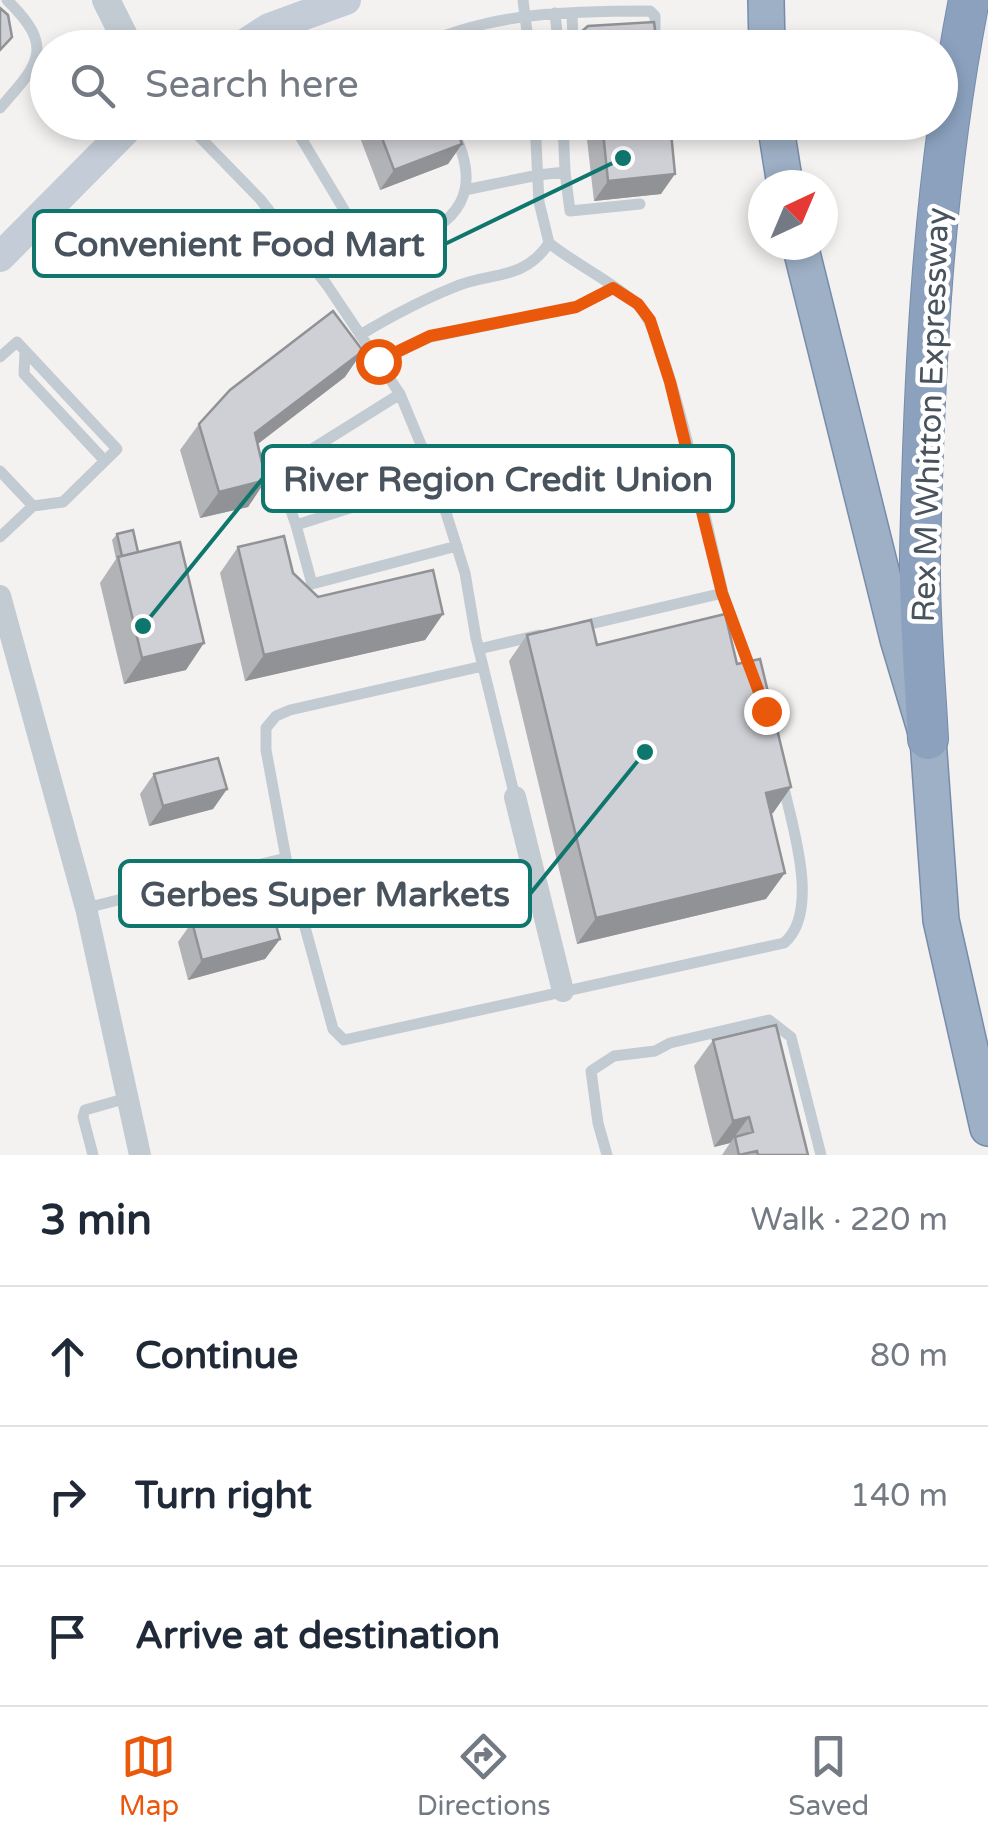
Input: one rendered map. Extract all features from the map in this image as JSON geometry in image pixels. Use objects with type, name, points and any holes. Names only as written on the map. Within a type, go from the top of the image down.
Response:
[{"type":"highway","points":[[766,0],[767,30]]},
{"type":"highway","name":"Rex M Whitton Expressway","points":[[958,53],[968,0]]},
{"type":"highway","points":[[778,140],[783,170]]},
{"type":"highway","name":"Rex M Whitton Expressway","points":[[946,140],[936,216],[920,559],[941,920],[988,1128]]},
{"type":"highway","points":[[804,260],[898,639],[928,740]]},
{"type":"main road","points":[[270,30],[298,8],[346,0]]},
{"type":"main road","points":[[0,257],[116,140]]},
{"type":"street","points":[[106,0],[121,30]]},
{"type":"street","points":[[0,596],[86,908],[140,1155]]},
{"type":"street","points":[[516,797],[563,992]]},
{"type":"lane","points":[[7,0],[33,30]]},
{"type":"lane","points":[[523,0],[527,30]]},
{"type":"lane","points":[[464,30],[525,14],[598,12],[625,17],[650,11],[655,16],[655,30]]},
{"type":"lane","points":[[598,12],[600,30]]},
{"type":"lane","points":[[555,13],[557,30]]},
{"type":"lane","points":[[572,13],[573,30]]},
{"type":"lane","points":[[0,108],[30,75]]},
{"type":"lane","points":[[203,140],[260,198],[400,394],[436,481],[465,573],[479,650],[516,797]]},
{"type":"lane","points":[[302,140],[346,213],[342,230],[327,246],[306,259]]},
{"type":"lane","points":[[342,230],[378,239],[408,238],[432,230],[458,211],[466,190],[465,162],[457,140]]},
{"type":"lane","points":[[537,140],[539,202],[549,243],[638,304],[650,320],[670,382],[722,593],[760,695]]},
{"type":"lane","points":[[564,140],[570,210],[640,204]]},
{"type":"lane","points":[[466,190],[566,172]]},
{"type":"lane","points":[[360,335],[459,284],[514,272],[537,261],[549,243]]},
{"type":"lane","points":[[378,361],[430,336],[576,307],[613,288]]},
{"type":"lane","points":[[0,357],[16,342],[117,449],[63,502],[33,506],[0,537]]},
{"type":"lane","points":[[400,394],[277,472],[312,584],[456,546]]},
{"type":"lane","points":[[0,471],[33,506]]},
{"type":"lane","points":[[296,525],[436,481]]},
{"type":"lane","points":[[570,628],[722,593]]},
{"type":"lane","points":[[479,650],[552,632]]},
{"type":"lane","points":[[483,666],[290,710],[276,716],[266,728],[266,750],[286,858],[333,1029],[344,1040],[369,1038],[784,943],[803,913],[798,852],[778,764]]},
{"type":"lane","points":[[86,908],[286,858]]},
{"type":"lane","points":[[607,1155],[591,1071],[614,1056],[655,1051],[768,1020],[791,1037],[821,1155]]},
{"type":"lane","points":[[93,1155],[84,1110],[127,1098]]},
{"type":"building","points":[[0,8],[8,15],[12,37],[0,50]]},
{"type":"building","points":[[654,22],[655,30],[583,30],[588,26]]},
{"type":"building","points":[[383,140],[461,140],[462,144],[394,170]]},
{"type":"building","points":[[604,140],[672,140],[675,174],[608,181]]},
{"type":"building","points":[[333,311],[363,351],[255,433],[266,480],[219,492],[199,424],[230,390]]},
{"type":"building","points":[[133,530],[138,552],[122,556],[117,534]]},
{"type":"building","points":[[284,536],[293,573],[318,597],[433,570],[443,614],[264,655],[238,547]]},
{"type":"building","points":[[180,542],[204,643],[142,658],[118,557]]},
{"type":"building","points":[[725,614],[737,664],[760,659],[791,787],[766,793],[785,873],[596,918],[527,635],[591,620],[597,645]]},
{"type":"building","points":[[218,758],[227,789],[163,806],[154,774]]},
{"type":"building","points":[[269,901],[280,939],[202,960],[192,922]]},
{"type":"building","points":[[776,1025],[808,1155],[758,1155],[757,1151],[739,1155],[735,1137],[753,1132],[749,1117],[733,1121],[713,1040]]},
{"type":"place","name":"Convenient Food Mart","points":[[623,158]]},
{"type":"place","name":"River Region Credit Union","points":[[143,626]]},
{"type":"place","name":"Gerbes Super Markets","points":[[645,752]]},
{"type":"route","points":[[378,361],[430,336],[545,316],[576,307],[613,288],[638,304],[650,320],[670,382],[722,593],[766,711]]}]
